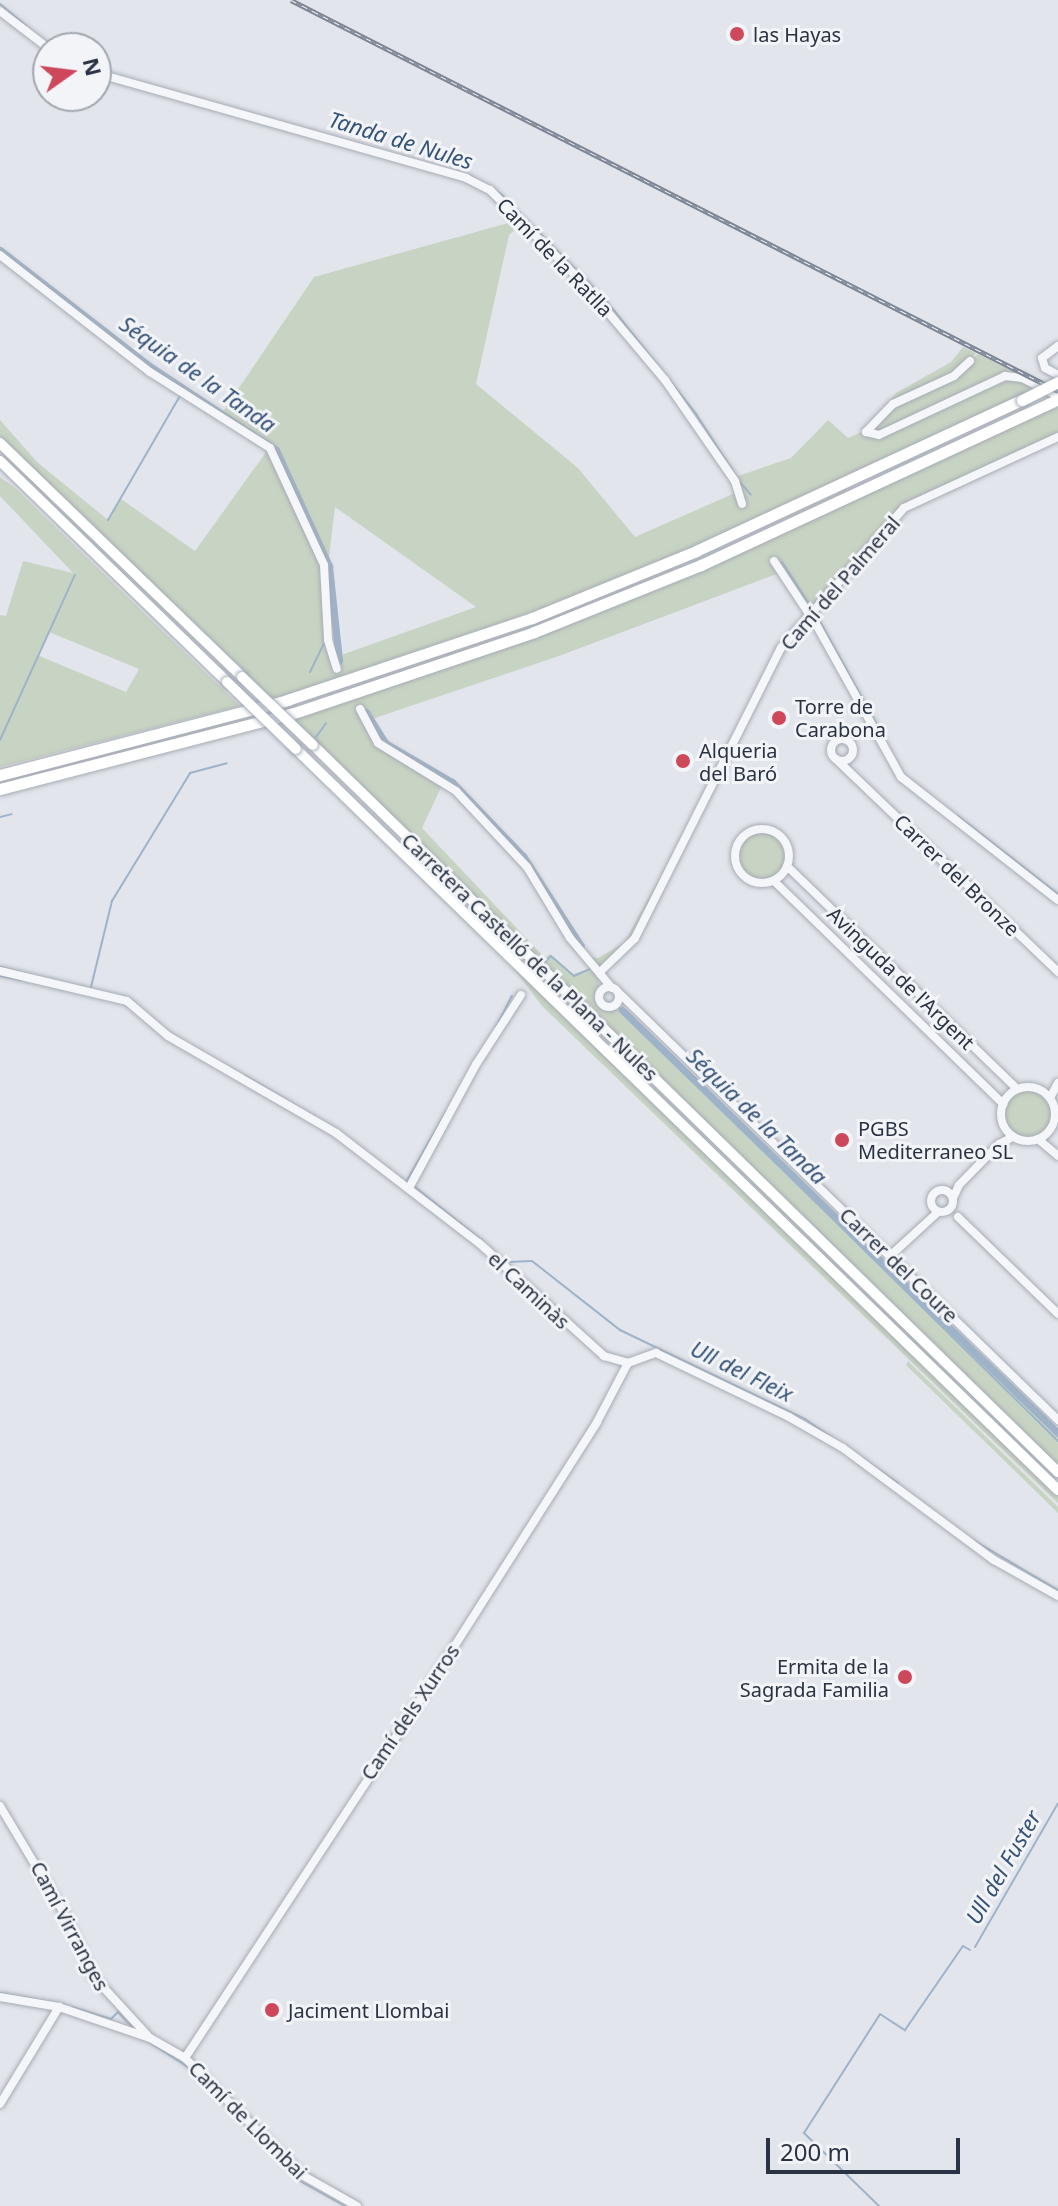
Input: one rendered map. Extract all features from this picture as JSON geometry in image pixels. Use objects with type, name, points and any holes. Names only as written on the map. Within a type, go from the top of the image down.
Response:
[{"type":"highway","points":[[0,775],[242,713],[532,618],[696,551],[1058,382]]},
{"type":"highway","points":[[0,789],[291,714],[534,632],[715,559],[1058,398]]},
{"type":"main road","name":"Carretera Castelló de la Plana - Nules","points":[[0,443],[1058,1472]]},
{"type":"main road","name":"Carretera Castelló de la Plana - Nules","points":[[0,461],[1058,1490]]},
{"type":"street","points":[[0,11],[32,36]]},
{"type":"street","name":"Camí de la Ratlla","points":[[112,78],[466,178],[490,190],[585,285],[657,370],[735,481],[742,504]]},
{"type":"street","points":[[0,255],[150,372],[270,448],[324,565],[328,640],[337,669]]},
{"type":"street","points":[[1058,346],[1042,358],[1045,368],[1058,375]]},
{"type":"street","points":[[970,361],[954,376],[893,404],[866,432],[879,435],[1005,376],[1022,378],[1058,398]]},
{"type":"street","name":"Camí del Palmeral","points":[[601,971],[635,938],[781,648],[904,508],[1058,437]]},
{"type":"street","points":[[774,561],[811,616],[901,777],[1058,900]]},
{"type":"street","name":"Carrer del Coure","points":[[360,709],[378,743],[456,791],[517,856],[570,938],[615,990],[1057,1416]]},
{"type":"street","points":[[840,739],[852,744],[851,757],[836,759],[831,748],[840,739]]},
{"type":"street","name":"Carrer del Bronze","points":[[851,757],[857,777]]},
{"type":"street","name":"Carrer del Bronze","points":[[836,759],[1058,972]]},
{"type":"street","points":[[759,829],[777,833],[788,848],[787,866],[774,881],[749,880],[737,868],[735,852],[743,836],[759,829]]},
{"type":"street","name":"Avinguda de l'Argent","points":[[787,866],[1017,1089]]},
{"type":"street","name":"Avinguda de l'Argent","points":[[774,881],[1003,1104]]},
{"type":"street","name":"el Caminàs","points":[[0,971],[127,1001],[188,1048],[311,1115],[479,1243],[570,1330],[604,1356],[628,1363]]},
{"type":"street","points":[[601,971],[601,992],[615,990],[618,1003]]},
{"type":"street","name":"Carrer del Coure","points":[[601,992],[604,1006],[618,1003],[638,1009]]},
{"type":"street","points":[[409,1188],[477,1063],[521,995]]},
{"type":"street","points":[[1047,1095],[1057,1084]]},
{"type":"street","points":[[999,1144],[1005,1128],[1003,1104],[1017,1089],[1047,1095]]},
{"type":"street","points":[[1038,1139],[1056,1127],[1047,1095]]},
{"type":"street","points":[[1005,1128],[1013,1137]]},
{"type":"street","points":[[890,1256],[926,1219],[945,1206],[959,1185],[999,1144],[1013,1137],[1038,1139],[1058,1156]]},
{"type":"street","points":[[959,1185],[933,1195],[1058,1314]]},
{"type":"street","points":[[945,1206],[946,1190]]},
{"type":"street","points":[[628,1363],[656,1353],[789,1417],[843,1448],[994,1560],[1058,1596]]},
{"type":"street","name":"Camí dels Xurros","points":[[185,2058],[431,1683],[628,1363]]},
{"type":"street","name":"Camí Virranges","points":[[0,1806],[64,1913],[93,1976],[150,2038]]},
{"type":"street","name":"Camí de Llombai","points":[[0,1997],[59,2007],[150,2038],[185,2058],[302,2175],[357,2206]]},
{"type":"street","points":[[0,2104],[59,2007]]},
{"type":"green space","points":[[519,220],[524,222],[509,235],[476,384],[578,468],[635,537],[735,493],[732,478],[791,458],[828,420],[848,438],[868,429],[896,393],[951,362],[963,347],[976,353],[969,361],[978,354],[1043,386],[754,522],[550,606],[272,701],[0,438],[0,420],[37,462],[108,520],[121,499],[195,551],[269,448],[220,416],[314,277]],"holes":[[[335,507],[476,607],[333,658],[327,573]]]},
{"type":"green space","points":[[1058,404],[1058,436],[904,507],[811,615],[782,572],[559,656],[366,721],[378,743],[444,781],[422,828],[545,958],[550,954],[573,974],[594,967],[585,957],[598,958],[624,943],[703,799],[638,932],[599,977],[598,1003],[608,1010],[626,1009],[1058,1428],[1058,1467],[290,718],[518,642],[767,540]]},
{"type":"green space","points":[[0,477],[240,706],[0,767],[0,615],[6,616],[23,561],[73,573],[0,496]],"holes":[[[49,632],[139,669],[126,692],[37,655]]]},
{"type":"green space","points":[[267,725],[1058,1495],[1058,1503],[542,1006],[511,965]]},
{"type":"green space","points":[[762,831],[780,838],[787,856],[780,874],[762,881],[744,874],[737,856],[744,838]]},
{"type":"green space","points":[[1028,1090],[1045,1097],[1052,1114],[1045,1131],[1028,1138],[1011,1131],[1004,1114],[1011,1097]]},
{"type":"green space","points":[[908,1361],[1058,1507],[1058,1513],[906,1365]]},
{"type":"waterway","name":"Tanda de Nules","points":[[0,4],[26,26]]},
{"type":"waterway","name":"Tanda de Nules","points":[[469,175],[501,194],[605,299],[696,414],[736,476]]},
{"type":"waterway","name":"Séquia de la Tanda","points":[[0,250],[151,367],[276,450],[329,566],[339,660]]},
{"type":"waterway","points":[[108,520],[180,396]]},
{"type":"waterway","name":"Tanda de Nules","points":[[739,481],[751,495]]},
{"type":"waterway","name":"Tanda de Nules","points":[[782,562],[811,607]]},
{"type":"waterway","points":[[0,740],[75,575]]},
{"type":"waterway","name":"Tanda de Nules","points":[[818,618],[880,731]]},
{"type":"waterway","points":[[310,672],[324,643]]},
{"type":"waterway","name":"Séquia de la Tanda","points":[[366,712],[385,743],[452,782],[523,856],[581,946]]},
{"type":"waterway","points":[[316,737],[326,723]]},
{"type":"waterway","points":[[91,987],[112,901],[190,773],[227,763]]},
{"type":"waterway","points":[[0,817],[12,814]]},
{"type":"waterway","name":"Tanda de Nules","points":[[958,816],[1058,894]]},
{"type":"waterway","points":[[545,962],[551,956],[574,976],[590,969]]},
{"type":"waterway","name":"Ull del Fleix","points":[[0,967],[134,1002]]},
{"type":"waterway","points":[[0,976],[21,980]]},
{"type":"waterway","points":[[496,1027],[512,996]]},
{"type":"waterway","name":"Séquia de la Tanda","points":[[619,1008],[1058,1441]]},
{"type":"waterway","name":"Séquia de la Tanda","points":[[622,1010],[866,1247]]},
{"type":"waterway","name":"Ull del Fleix","points":[[244,1075],[335,1129]]},
{"type":"waterway","points":[[406,1182],[446,1112]]},
{"type":"waterway","name":"Ull del Fleix","points":[[415,1187],[483,1241]]},
{"type":"waterway","name":"Séquia de la Tanda","points":[[869,1250],[1058,1433]]},
{"type":"waterway","name":"Ull del Fleix","points":[[505,1262],[532,1261],[620,1330],[805,1419],[898,1483]]},
{"type":"waterway","name":"Ull del Fleix","points":[[973,1540],[1058,1590]]},
{"type":"waterway","name":"Ull del Fuster","points":[[975,1947],[1058,1803]]},
{"type":"waterway","name":"Ull del Fuster","points":[[879,2206],[804,2133],[880,2014],[905,2030],[963,1946],[970,1950]]},
{"type":"waterway","points":[[0,1993],[66,2005]]},
{"type":"waterway","points":[[72,2007],[111,2019],[118,2012],[132,2027]]},
{"type":"waterway","points":[[149,2042],[188,2067]]},
{"type":"waterway","points":[[278,2157],[296,2178]]},
{"type":"waterway","points":[[300,2181],[345,2206]]},
{"type":"railway","points":[[291,0],[1058,391]]},
{"type":"place","name":"las Hayas","points":[[737,34]]},
{"type":"place","name":"Torre de Carabona","points":[[779,718]]},
{"type":"place","name":"Alqueria del Baró","points":[[683,761]]},
{"type":"place","name":"PGBS Mediterraneo SL","points":[[842,1140]]},
{"type":"place","name":"Ermita de la Sagrada Familia","points":[[905,1677]]},
{"type":"place","name":"Jaciment Llombai","points":[[272,2010]]}]
